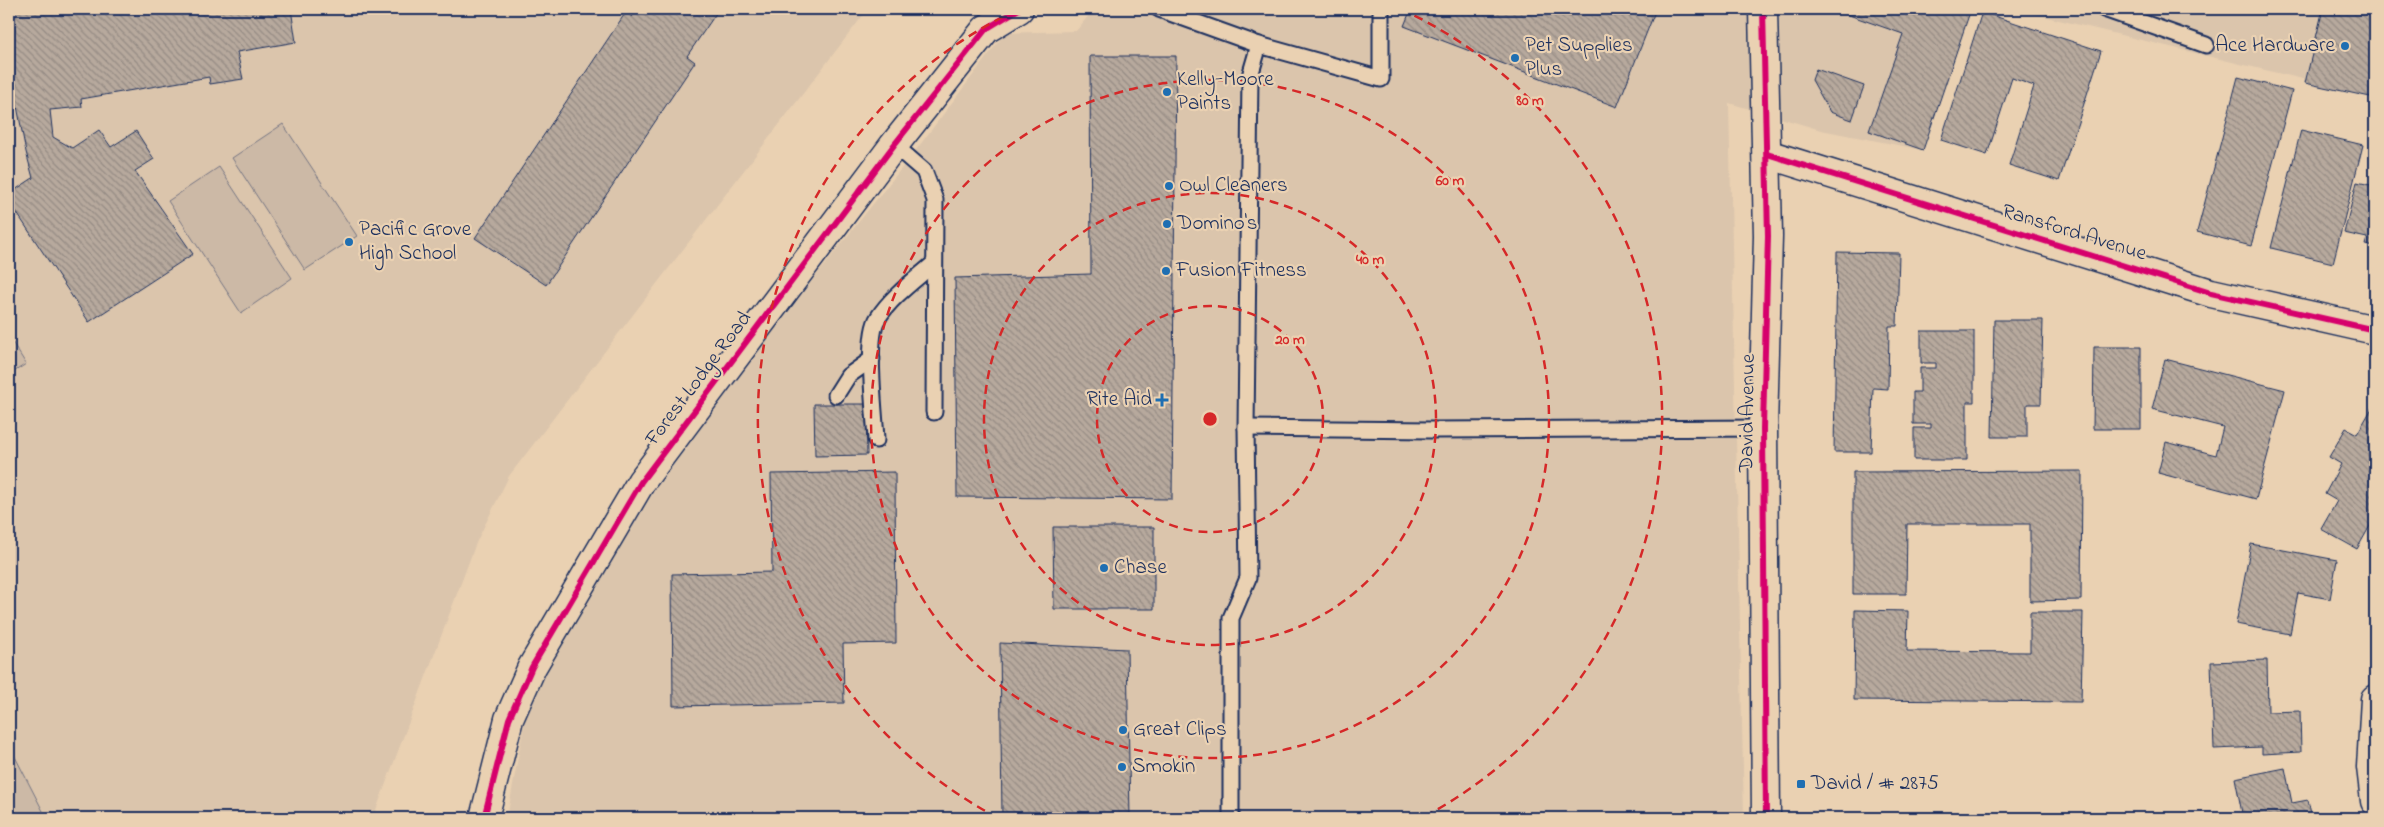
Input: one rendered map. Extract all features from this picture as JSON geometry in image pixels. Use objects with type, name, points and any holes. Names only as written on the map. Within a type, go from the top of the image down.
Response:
[{"type":"street","name":"Forest Lodge Road","points":[[484,818],[509,719],[532,667],[636,490],[894,146],[986,29],[1019,9]]},
{"type":"street","name":"David Avenue","points":[[1764,9],[1768,236],[1763,428],[1766,818]]},
{"type":"street","name":"Ransford Avenue","points":[[1767,154],[2211,293],[2375,330]]},
{"type":"street","points":[[2375,699],[2371,767],[2375,800]]},
{"type":"lane","points":[[1159,9],[1259,44],[1381,79],[1381,9]]},
{"type":"lane","points":[[2104,9],[2206,45]]},
{"type":"lane","points":[[1232,818],[1231,618],[1248,578],[1246,428],[1250,76],[1259,44]]},
{"type":"lane","points":[[894,146],[924,171],[935,200],[933,264],[934,412]]},
{"type":"lane","points":[[876,440],[871,340],[877,318],[912,282],[933,264]]},
{"type":"lane","points":[[836,395],[848,376],[872,359]]},
{"type":"lane","points":[[1246,428],[1430,430],[1763,428]]},
{"type":"shaded area","name":"Pacific Grove High School","points":[[9,9],[868,9],[509,476],[476,543],[373,818],[9,818]]},
{"type":"shaded area","points":[[1094,9],[1971,9],[1923,150],[1821,130],[1729,103],[1744,818],[507,818],[528,703],[682,444],[916,150],[1005,33],[1076,31]]},
{"type":"shaded area","points":[[2014,9],[2375,9],[2375,95],[2348,90]]},
{"type":"shaded area","points":[[283,124],[357,236],[305,270],[232,158]]},
{"type":"shaded area","points":[[219,167],[292,278],[241,313],[168,201]]},
{"type":"shaded area","points":[[9,337],[26,364],[9,375]]},
{"type":"shaded area","points":[[9,745],[45,815],[47,818],[9,818]]},
{"type":"building","points":[[9,9],[291,9],[296,42],[237,52],[243,79],[210,84],[209,77],[81,99],[82,107],[50,110],[53,137],[72,148],[99,130],[111,147],[136,131],[154,159],[135,171],[193,254],[89,322],[9,201],[9,194],[33,178],[9,65]]},
{"type":"building","points":[[637,9],[719,9],[687,56],[695,62],[546,285],[475,238],[626,12],[632,17]]},
{"type":"building","points":[[1411,9],[1656,9],[1617,107],[1404,26]]},
{"type":"building","points":[[1832,9],[1971,9],[1923,150],[1869,131],[1903,34]]},
{"type":"building","name":"Ace Hardware","points":[[2323,9],[2375,9],[2375,98],[2305,83]]},
{"type":"building","points":[[1982,12],[2101,51],[2059,181],[2009,165],[2034,86],[2012,78],[1987,155],[1941,140]]},
{"type":"building","points":[[1090,56],[1176,56],[1172,499],[957,497],[955,278],[1091,274]]},
{"type":"building","points":[[1816,69],[1864,86],[1852,120],[1830,112],[1812,80]]},
{"type":"building","points":[[2238,77],[2292,91],[2251,246],[2197,232]]},
{"type":"building","points":[[2301,130],[2363,145],[2333,263],[2271,248]]},
{"type":"building","points":[[2357,182],[2375,186],[2375,247],[2365,245],[2367,238],[2344,233]]},
{"type":"building","points":[[1837,252],[1899,253],[1897,326],[1889,326],[1888,389],[1873,388],[1871,452],[1834,452]]},
{"type":"building","points":[[1994,320],[2043,320],[2041,404],[2027,404],[2027,437],[1992,437]]},
{"type":"building","points":[[1921,331],[1974,331],[1974,402],[1967,402],[1967,460],[1914,460],[1914,428],[1931,428],[1931,424],[1913,424],[1913,392],[1920,392],[1920,368],[1936,368],[1936,363],[1921,363]]},
{"type":"building","points":[[2094,347],[2141,347],[2141,429],[2093,429]]},
{"type":"building","points":[[2165,359],[2285,390],[2256,499],[2158,473],[2166,442],[2216,455],[2223,427],[2152,409]]},
{"type":"building","points":[[2375,403],[2375,517],[2357,549],[2321,529],[2337,501],[2325,494],[2341,464],[2329,457],[2346,428],[2357,434]]},
{"type":"building","points":[[814,404],[866,404],[867,455],[815,456]]},
{"type":"building","points":[[2082,471],[2081,600],[2030,601],[2030,524],[1907,524],[1906,594],[1853,594],[1853,472]]},
{"type":"building","points":[[895,472],[896,643],[843,644],[844,703],[673,706],[672,574],[772,572],[771,474]]},
{"type":"building","name":"Chase","points":[[1053,527],[1154,527],[1154,609],[1054,609]]},
{"type":"building","points":[[2251,544],[2337,560],[2330,599],[2298,593],[2290,634],[2236,624]]},
{"type":"building","points":[[1855,610],[1908,611],[1907,651],[2030,652],[2030,612],[2083,612],[2081,702],[1854,700]]},
{"type":"building","points":[[1000,643],[1127,649],[1130,818],[1002,818]]},
{"type":"building","points":[[2267,660],[2268,712],[2300,711],[2301,752],[2262,754],[2262,747],[2214,749],[2211,662]]},
{"type":"building","points":[[2285,768],[2292,803],[2308,800],[2312,818],[2243,818],[2235,778]]},
{"type":"cycle path","points":[[484,818],[509,719],[532,667],[641,482],[894,145],[986,29],[1019,9]]},
{"type":"cycle path","points":[[1763,9],[1768,236],[1763,428],[1766,818]]},
{"type":"cycle path","points":[[1767,154],[2211,293],[2375,330]]},
{"type":"place","name":"Ace Hardware","points":[[2345,46]]},
{"type":"place","name":"Pet Supplies Plus","points":[[1515,58]]},
{"type":"place","name":"Kelly-Moore Paints","points":[[1167,92]]},
{"type":"place","name":"Owl Cleaners","points":[[1169,186]]},
{"type":"place","name":"Domino's","points":[[1167,224]]},
{"type":"place","name":"Pacific Grove High School","points":[[349,242]]},
{"type":"place","name":"Fusion Fitness","points":[[1166,271]]},
{"type":"place","name":"Rite Aid","points":[[1162,400]]},
{"type":"place","name":"Chase","points":[[1104,568]]},
{"type":"place","name":"Great Clips","points":[[1123,730]]},
{"type":"place","name":"Smokin","points":[[1122,767]]},
{"type":"place","name":"David / # 2875","points":[[1801,784]]}]
